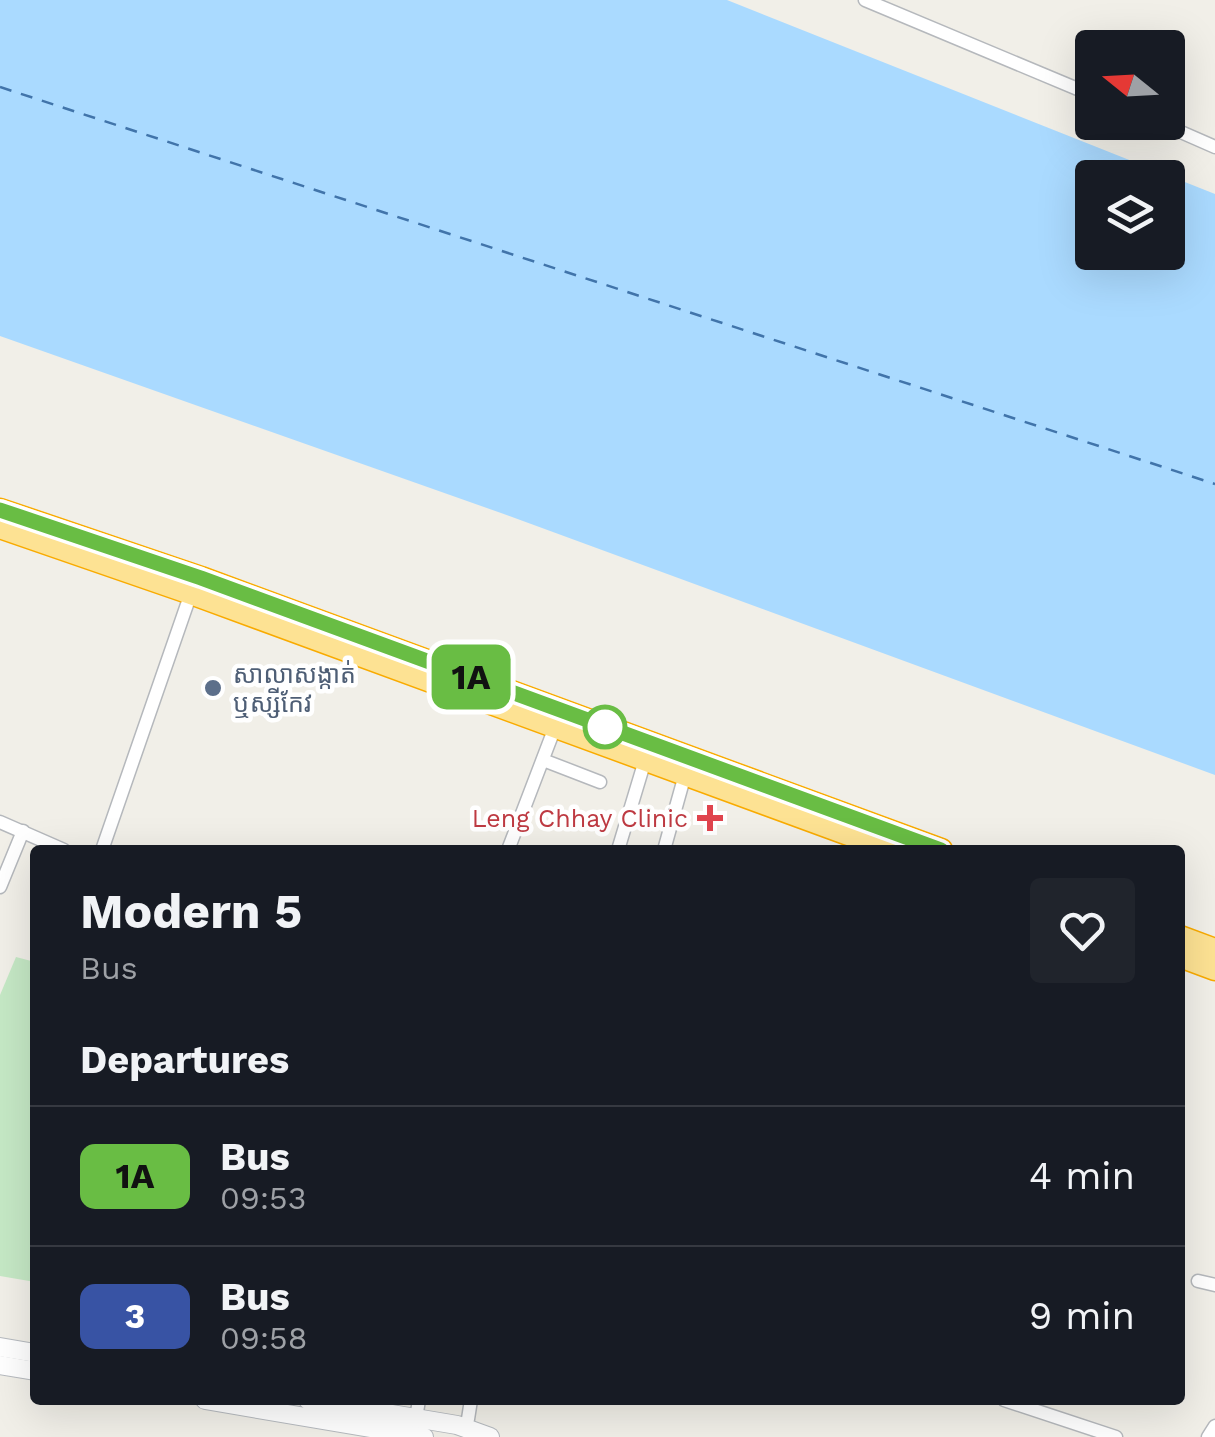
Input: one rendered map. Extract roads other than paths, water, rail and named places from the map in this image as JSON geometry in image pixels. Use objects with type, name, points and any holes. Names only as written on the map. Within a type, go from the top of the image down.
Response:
[{"type":"highway","points":[[0,510],[183,572],[880,845]]},
{"type":"highway","points":[[0,528],[558,718]]},
{"type":"highway","points":[[688,767],[926,845]]},
{"type":"highway","points":[[1185,939],[1215,950]]},
{"type":"highway","points":[[1185,958],[1215,969]]},
{"type":"street","points":[[865,0],[1075,88]]},
{"type":"street","points":[[1185,134],[1215,147]]},
{"type":"street","points":[[104,845],[191,593]]},
{"type":"street","points":[[510,845],[558,718]]},
{"type":"street","points":[[620,845],[648,752]]},
{"type":"street","points":[[543,760],[600,782]]},
{"type":"street","points":[[665,845],[688,767]]},
{"type":"street","points":[[0,822],[53,845]]},
{"type":"street","points":[[0,888],[23,831]]},
{"type":"street","points":[[1198,1281],[1215,1285]]},
{"type":"street","points":[[0,1347],[30,1352]]},
{"type":"street","points":[[0,1365],[30,1370]]},
{"type":"street","points":[[283,1405],[417,1409],[476,1434]]},
{"type":"street","points":[[470,1405],[468,1419],[476,1434]]},
{"type":"street","points":[[1019,1405],[1116,1437]]},
{"type":"street","points":[[331,1408],[424,1437]]},
{"type":"street","points":[[1208,1437],[1215,1426]]},
{"type":"water","points":[[0,0],[727,0],[1129,160],[1075,160],[1075,270],[1185,270],[1185,182],[1215,194],[1215,775],[501,513],[0,336]]},
{"type":"place","name":"សាលាសង្កាត់ ឬស្សីកែវ","points":[[213,688]]},
{"type":"place","name":"Leng Chhay Clinic","points":[[710,818]]}]
